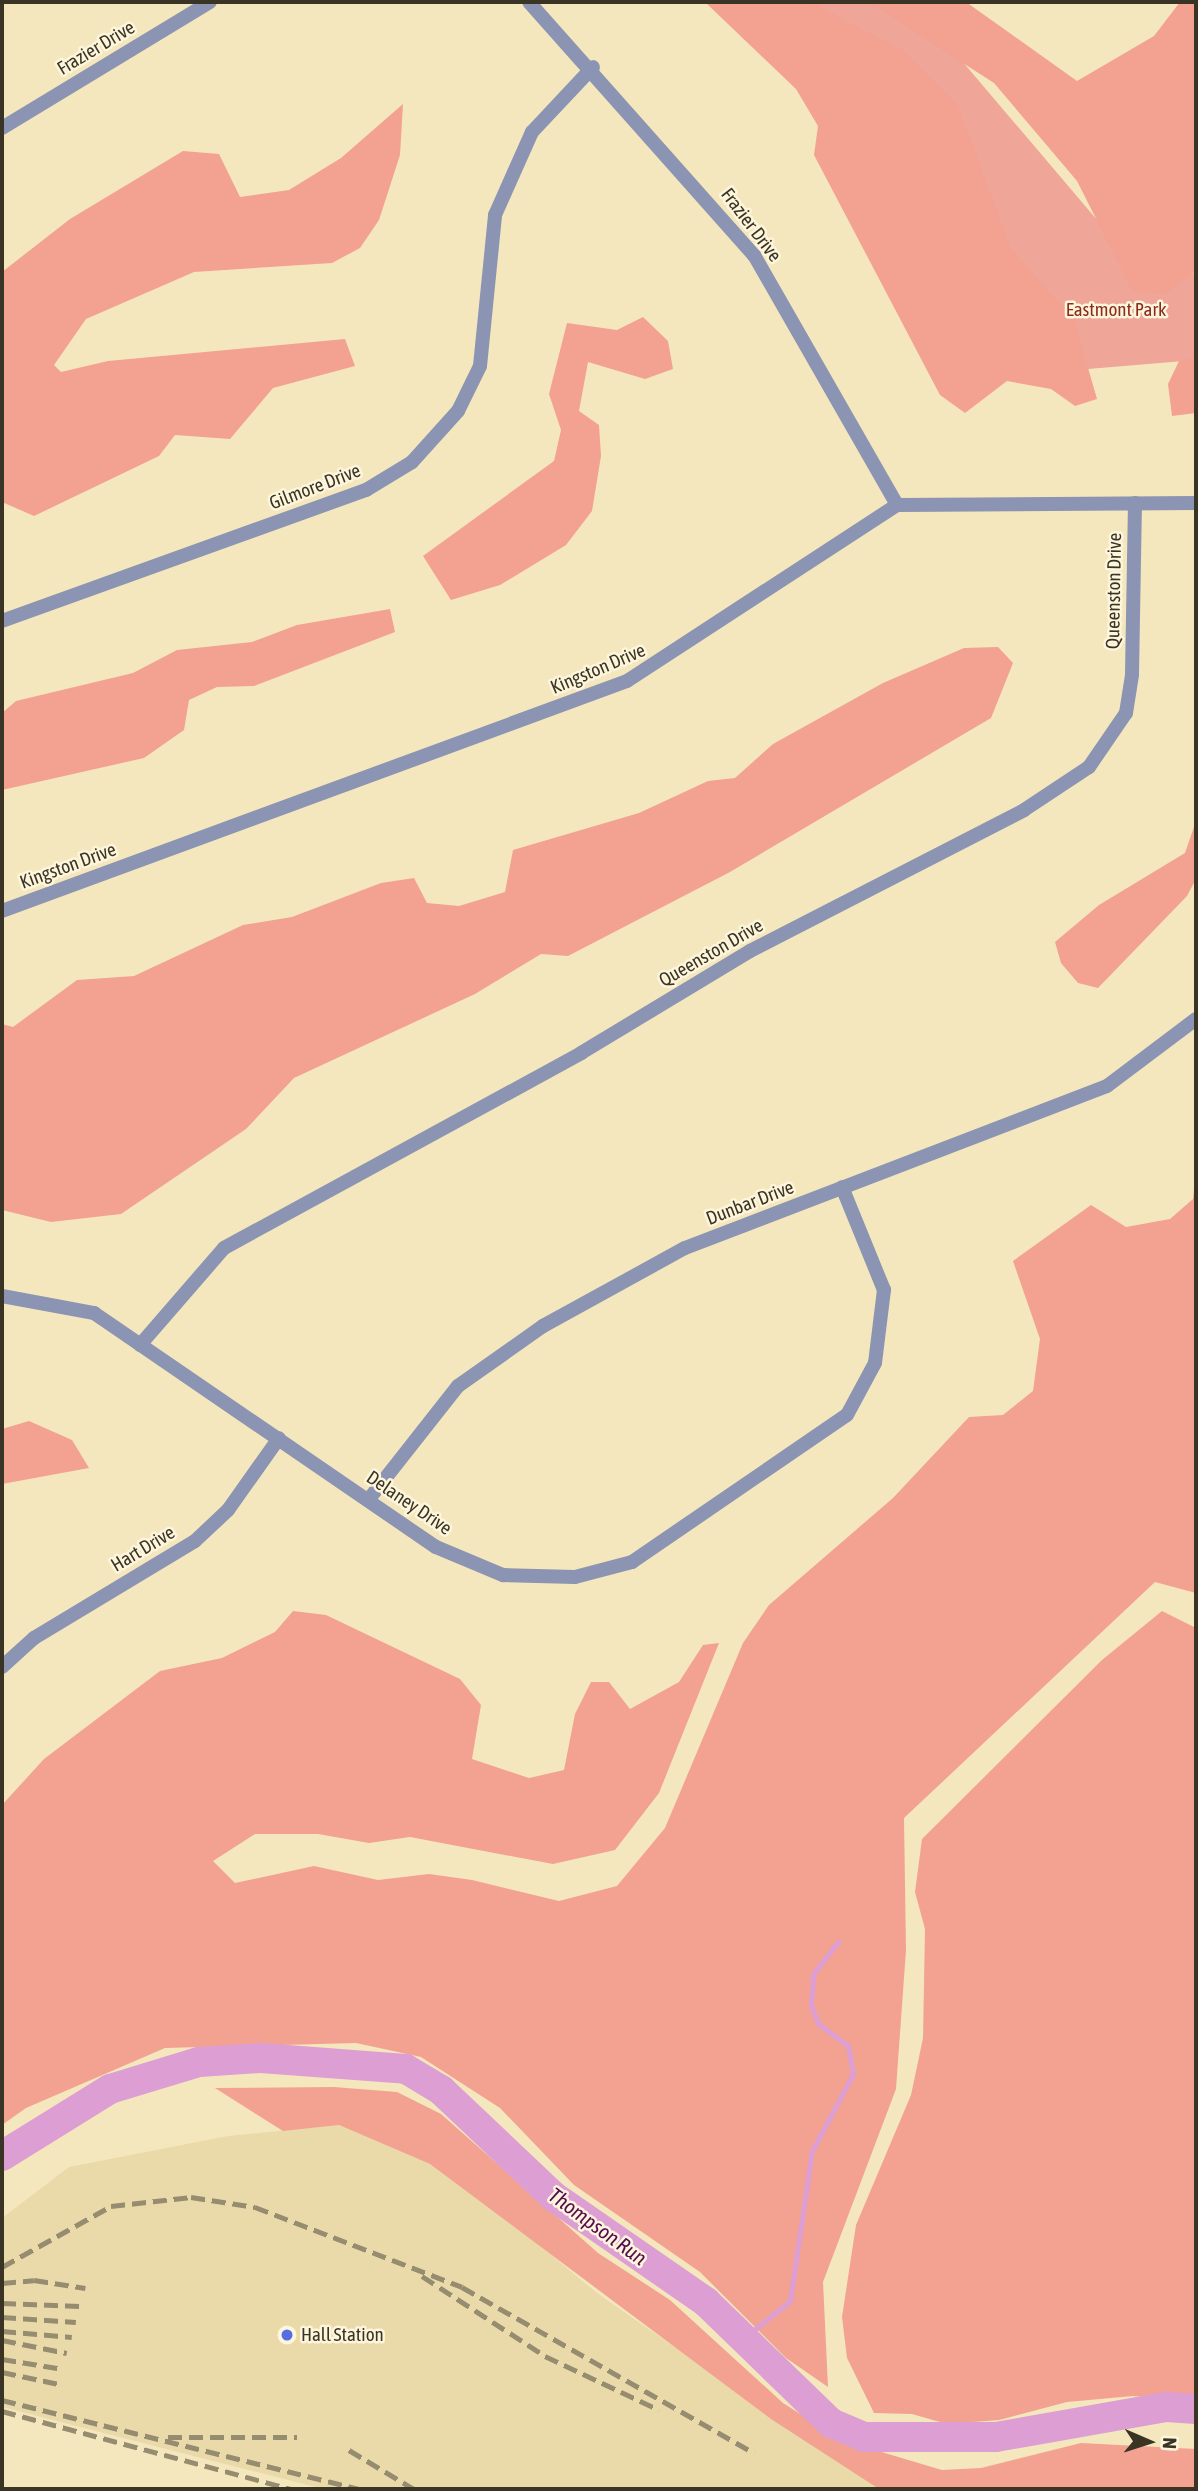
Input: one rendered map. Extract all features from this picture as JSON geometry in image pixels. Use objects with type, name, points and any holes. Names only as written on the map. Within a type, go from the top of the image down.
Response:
[{"type":"street","name":"Frazier Drive","points":[[2,128],[210,2]]},
{"type":"street","name":"Frazier Drive","points":[[529,2],[593,67],[754,255],[897,505]]},
{"type":"street","name":"Gilmore Drive","points":[[2,621],[366,490],[412,462],[458,411],[480,366],[495,215],[533,132],[593,67]]},
{"type":"street","points":[[897,505],[1196,502]]},
{"type":"street","name":"Queenston Drive","points":[[140,1345],[224,1248],[581,1053],[750,951],[1024,810],[1089,767],[1126,713],[1132,674],[1135,503]]},
{"type":"street","name":"Kingston Drive","points":[[2,911],[627,681],[897,505]]},
{"type":"street","name":"Dunbar Drive","points":[[369,1499],[458,1386],[493,1356],[685,1248],[1107,1086],[1196,1019]]},
{"type":"street","name":"Delaney Drive","points":[[2,1296],[94,1313],[436,1547],[503,1575],[545,1580],[632,1562],[847,1415],[876,1363],[884,1290],[842,1187]]},
{"type":"street","name":"Hart Drive","points":[[2,1667],[34,1638],[195,1541],[228,1510],[279,1438]]},
{"type":"shaded area","points":[[705,2],[811,2],[907,53],[958,106],[1011,249],[1074,319],[1097,399],[1075,406],[1051,389],[1007,381],[965,413],[940,395],[814,155],[818,126],[796,89]]},
{"type":"shaded area","points":[[868,2],[966,2],[1077,81],[1154,36],[1180,2],[1196,2],[1196,271],[1164,294],[1132,290],[1077,181],[994,83]]},
{"type":"shaded area","points":[[403,104],[400,155],[379,220],[360,248],[332,263],[194,272],[86,319],[54,365],[61,372],[108,361],[345,339],[355,366],[273,388],[230,439],[175,435],[159,456],[34,516],[2,502],[2,272],[70,219],[183,151],[219,154],[240,197],[289,190],[341,158]]},
{"type":"shaded area","points":[[643,317],[668,341],[673,369],[645,379],[588,362],[579,411],[599,425],[601,456],[592,511],[566,545],[500,585],[451,600],[423,556],[554,461],[561,430],[549,394],[567,323],[617,330]]},
{"type":"shaded area","points":[[1196,357],[1196,413],[1172,416],[1168,384],[1180,359]]},
{"type":"shaded area","points":[[390,609],[395,632],[254,686],[217,687],[189,700],[184,730],[144,758],[2,790],[2,713],[16,701],[133,673],[177,650],[252,642],[297,625]]},
{"type":"shaded area","points":[[998,647],[1013,663],[991,718],[730,872],[568,956],[541,954],[475,994],[294,1078],[246,1129],[121,1214],[51,1222],[2,1210],[2,1024],[13,1027],[77,980],[134,976],[243,925],[292,917],[381,883],[414,878],[427,903],[459,906],[505,892],[513,850],[639,813],[708,781],[735,778],[773,744],[883,683],[964,648]]},
{"type":"shaded area","points":[[1196,821],[1196,879],[1187,896],[1098,988],[1078,983],[1061,963],[1055,942],[1099,905],[1185,853]]},
{"type":"shaded area","points":[[1196,1170],[1196,1593],[1155,1582],[904,1818],[906,1950],[896,2089],[823,2282],[828,2387],[786,2358],[700,2272],[574,2185],[500,2108],[421,2057],[356,2043],[165,2048],[26,2108],[2,2125],[2,1805],[44,1759],[160,1671],[222,1658],[275,1632],[293,1611],[326,1615],[460,1679],[481,1705],[472,1759],[529,1778],[564,1770],[575,1714],[591,1682],[609,1682],[630,1709],[679,1682],[703,1645],[719,1643],[659,1793],[615,1850],[553,1864],[410,1837],[369,1843],[318,1834],[255,1834],[213,1861],[235,1883],[314,1866],[378,1880],[429,1874],[472,1880],[559,1901],[617,1886],[665,1828],[743,1643],[769,1605],[893,1498],[969,1417],[1003,1415],[1033,1391],[1040,1339],[1013,1261],[1091,1205],[1126,1227],[1170,1219],[1193,1199]]},
{"type":"shaded area","points":[[29,1421],[72,1440],[89,1468],[2,1484],[2,1429]]},
{"type":"shaded area","points":[[1162,1611],[1196,1628],[1196,2401],[1133,2396],[1067,2402],[999,2420],[947,2424],[912,2414],[874,2413],[847,2358],[842,2317],[856,2225],[911,2095],[923,2038],[925,1929],[915,1892],[922,1839],[1102,1660]]},
{"type":"shaded area","points":[[334,2087],[397,2092],[441,2114],[598,2253],[670,2300],[783,2403],[841,2440],[942,2470],[981,2468],[1081,2443],[1196,2449],[1196,2489],[879,2489],[771,2419],[430,2164],[339,2125],[283,2131],[215,2088]]},
{"type":"shaded area","points":[[339,2125],[430,2164],[479,2195],[597,2293],[879,2489],[323,2489],[2,2407],[2,2218],[69,2167],[228,2136]]},
{"type":"green space","name":"Eastmont Park","points":[[795,2],[897,2],[923,15],[1120,247],[1177,280],[1196,272],[1196,360],[1088,369]]},
{"type":"waterway","points":[[740,2341],[790,2301],[812,2151],[853,2074],[848,2046],[818,2023],[811,2006],[813,1974],[838,1942]]},
{"type":"waterway","name":"Thompson Run","points":[[2,2156],[110,2089],[199,2062],[261,2058],[406,2069],[441,2090],[553,2196],[706,2302],[831,2423],[864,2437],[996,2437],[1167,2407],[1196,2409]]},
{"type":"railway","points":[[2,2267],[111,2206],[191,2197],[255,2207],[462,2287],[754,2453]]},
{"type":"railway","points":[[422,2276],[545,2356],[659,2410]]},
{"type":"railway","points":[[2,2283],[34,2280],[85,2288]]},
{"type":"railway","points":[[2,2303],[80,2306]]},
{"type":"railway","points":[[2,2317],[76,2322]]},
{"type":"railway","points":[[2,2331],[72,2337]]},
{"type":"railway","points":[[2,2340],[67,2353]]},
{"type":"railway","points":[[2,2359],[63,2369]]},
{"type":"railway","points":[[2,2372],[59,2384]]},
{"type":"railway","points":[[2,2400],[359,2489]]},
{"type":"railway","points":[[2,2411],[291,2489]]},
{"type":"railway","points":[[168,2437],[297,2437]]},
{"type":"railway","points":[[349,2450],[414,2489]]},
{"type":"place","name":"Hall Station","points":[[287,2335]]}]
